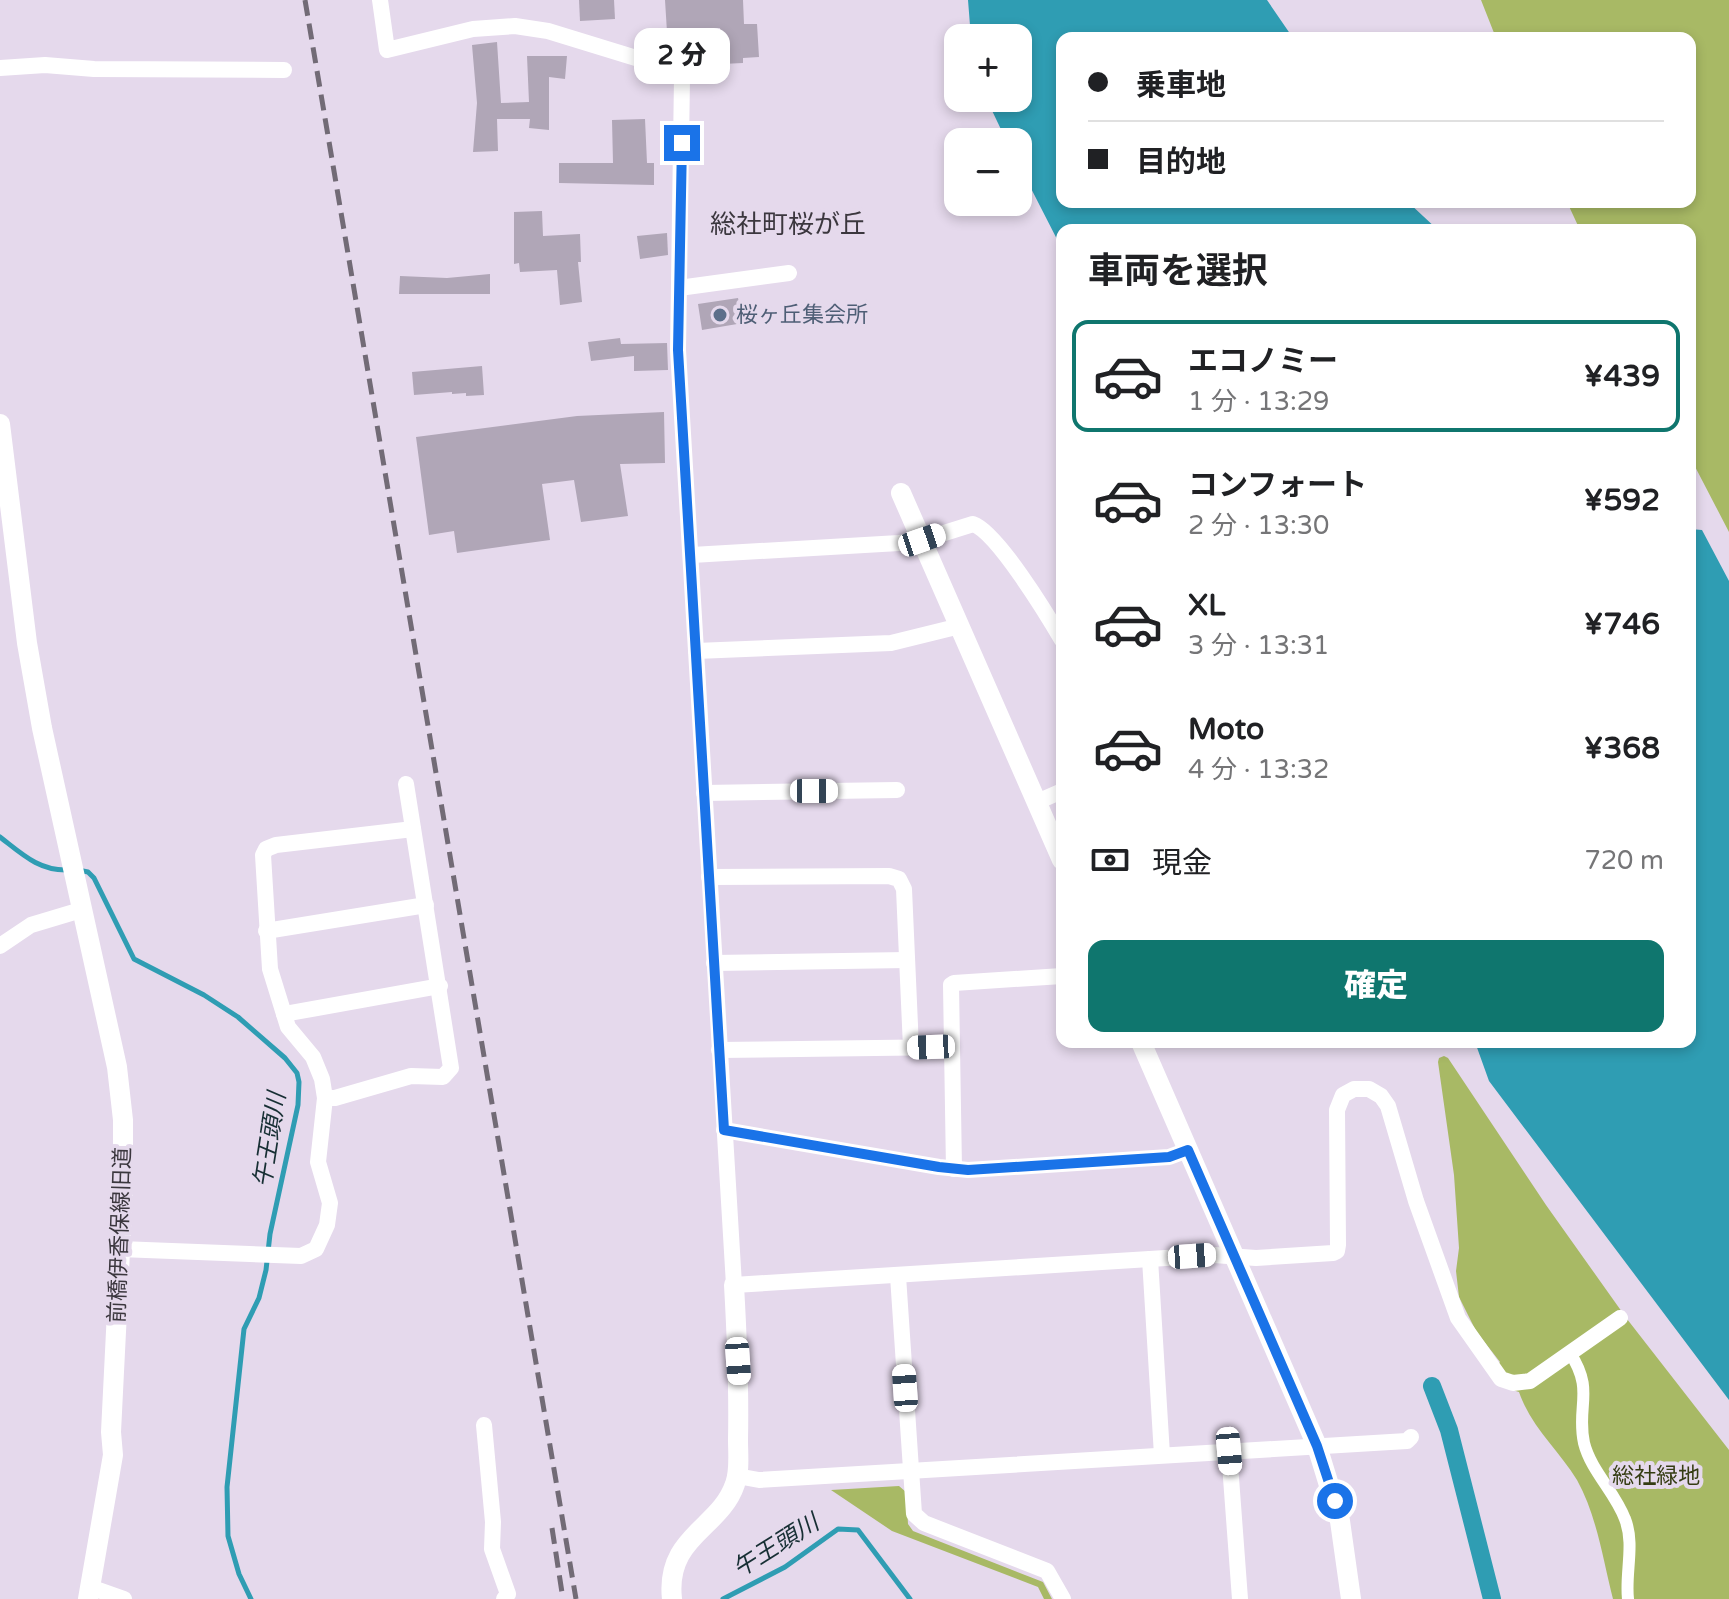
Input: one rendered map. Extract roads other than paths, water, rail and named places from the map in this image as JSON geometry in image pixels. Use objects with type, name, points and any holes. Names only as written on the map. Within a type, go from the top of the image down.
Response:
[{"type":"street","points":[[380,0],[387,50],[473,29],[515,26],[548,31],[675,70],[681,75],[678,350],[739,1387],[737,1476],[727,1499],[689,1541],[678,1559],[671,1584],[672,1599]]},
{"type":"street","points":[[0,68],[45,65],[94,69],[284,70]]},
{"type":"street","points":[[679,288],[789,273]]},
{"type":"street","name":"前橋伊香保線旧道","points":[[0,424],[5,491],[27,643],[71,865],[120,1084],[124,1147],[111,1432],[113,1455],[89,1593]]},
{"type":"street","points":[[901,493],[1056,846]]},
{"type":"street","points":[[692,555],[922,540],[967,524],[980,526],[1039,601],[1056,630]]},
{"type":"street","points":[[696,651],[891,643],[960,626]]},
{"type":"street","points":[[325,1098],[335,1098],[411,1076],[447,1075],[452,1064],[406,784]]},
{"type":"street","points":[[704,793],[897,790]]},
{"type":"street","points":[[1037,802],[1056,794]]},
{"type":"street","points":[[120,1249],[311,1254],[324,1234],[330,1203],[318,1162],[325,1098],[322,1079],[313,1057],[293,1034],[270,969],[263,855],[266,849],[276,845],[413,829]]},
{"type":"street","points":[[709,877],[889,876],[899,879],[904,889],[911,1048]]},
{"type":"street","points":[[266,931],[426,905]]},
{"type":"street","points":[[0,946],[31,925],[81,910]]},
{"type":"street","points":[[714,963],[907,960]]},
{"type":"street","points":[[954,1169],[951,985],[1056,976]]},
{"type":"street","points":[[284,1014],[440,986]]},
{"type":"street","points":[[719,1050],[951,1047]]},
{"type":"street","points":[[1144,1048],[1317,1446],[1340,1521],[1351,1599]]},
{"type":"street","points":[[734,1285],[1150,1259],[1256,1258],[1337,1251],[1337,1110],[1348,1091],[1361,1088],[1375,1091],[1388,1106],[1416,1201],[1452,1304],[1458,1318],[1501,1379],[1519,1383],[1535,1378],[1620,1318]]},
{"type":"street","points":[[724,1130],[954,1169],[1169,1157],[1188,1150]]},
{"type":"street","points":[[1150,1259],[1162,1455]]},
{"type":"street","points":[[898,1276],[914,1514],[921,1522],[1047,1571],[1063,1599]]},
{"type":"street","points":[[1570,1353],[1584,1381],[1583,1432],[1588,1456],[1627,1526],[1628,1599]]},
{"type":"street","points":[[484,1425],[493,1522],[492,1549],[507,1585],[508,1594],[504,1599]]},
{"type":"street","points":[[737,1476],[759,1480],[910,1472],[1407,1441],[1411,1437]]},
{"type":"street","points":[[1229,1451],[1240,1599]]},
{"type":"street","points":[[89,1593],[124,1599]]},
{"type":"water","points":[[968,0],[1267,0],[1289,32],[1056,32],[1056,208],[1414,208],[1432,224],[1056,224],[1056,237],[1032,190],[1032,128],[1000,128],[993,112],[1032,112],[1032,24],[970,24]]},
{"type":"water","points":[[1696,530],[1702,530],[1729,581],[1729,1400],[1489,1081],[1477,1048],[1696,1048]]},
{"type":"waterway","name":"午王頭川","points":[[0,837],[48,868],[68,870]]},
{"type":"waterway","name":"午王頭川","points":[[78,870],[88,872],[94,878],[134,959],[204,995],[238,1017],[285,1058],[297,1073],[298,1105],[270,1234],[266,1270],[259,1298],[244,1329],[227,1487],[228,1536],[239,1574],[251,1599]]},
{"type":"waterway","points":[[1432,1386],[1449,1430],[1492,1599]]},
{"type":"waterway","name":"午王頭川","points":[[723,1599],[785,1567],[838,1529],[858,1530],[910,1599]]},
{"type":"railway","points":[[305,0],[576,1599]]},
{"type":"railway","points":[[552,1528],[563,1599]]},
{"type":"place","name":"桜ヶ丘集会所","points":[[720,315]]},
{"type":"district","name":"総社町桜が丘","points":[[788,224]]},
{"type":"park label","name":"総社緑地","points":[[1656,1476]]}]
